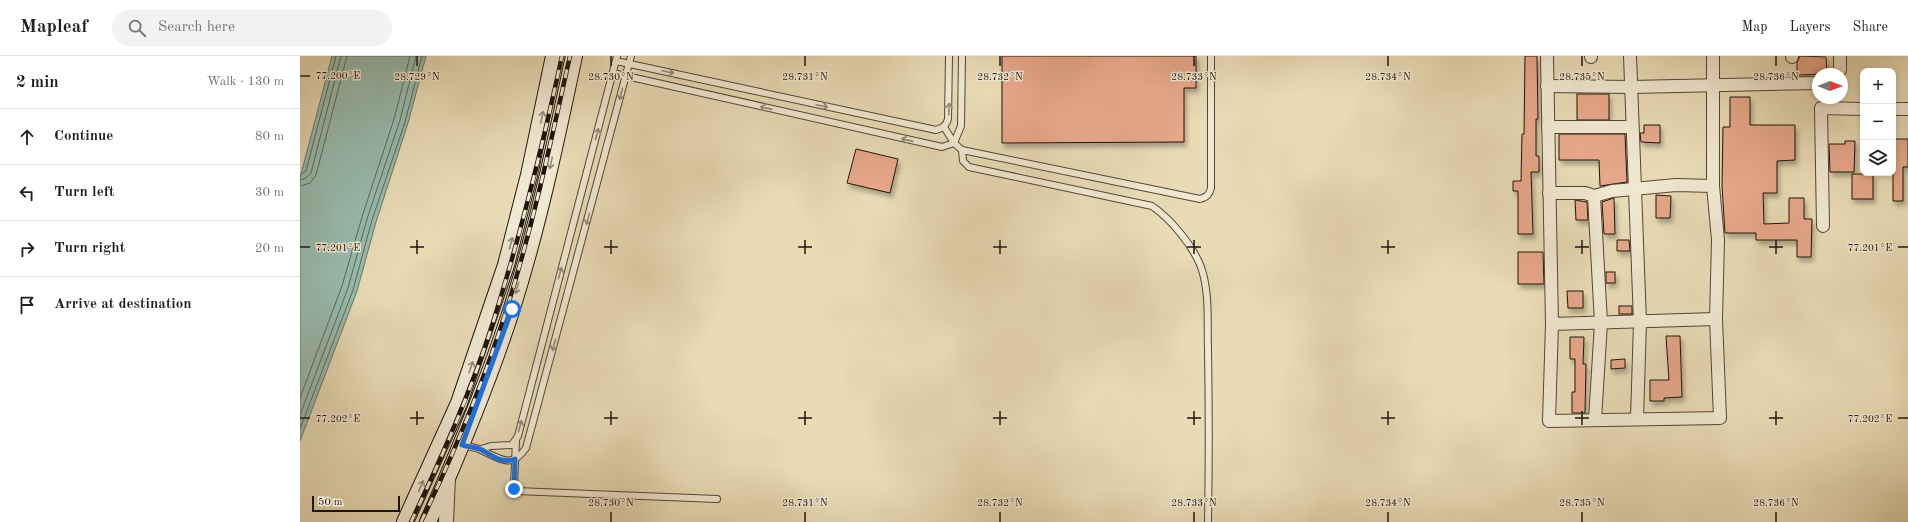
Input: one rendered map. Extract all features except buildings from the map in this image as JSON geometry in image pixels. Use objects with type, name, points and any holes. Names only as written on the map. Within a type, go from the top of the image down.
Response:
[{"type":"main road","points":[[406,522],[459,403],[506,265],[529,175],[554,56]]},
{"type":"main road","points":[[428,522],[462,445],[514,301],[544,195],[574,56]]},
{"type":"street","points":[[1547,56],[1552,324],[1549,421],[1720,418],[1716,319],[1718,240],[1713,186],[1713,56]]},
{"type":"street","points":[[1630,56],[1640,322],[1637,420]]},
{"type":"street","points":[[1840,56],[1840,68]]},
{"type":"street","points":[[1547,86],[1631,87],[1812,83]]},
{"type":"street","points":[[1821,104],[1822,226]]},
{"type":"street","points":[[1828,104],[1860,109]]},
{"type":"street","points":[[1896,109],[1908,109]]},
{"type":"street","points":[[1548,127],[1632,127]]},
{"type":"street","points":[[1549,193],[1585,193],[1594,196],[1612,191],[1676,185],[1713,186]]},
{"type":"street","points":[[1594,196],[1600,323],[1595,420]]},
{"type":"street","points":[[1552,324],[1716,319]]},
{"type":"street","points":[[446,522],[448,477]]},
{"type":"lane","points":[[462,445],[480,449],[494,458],[503,461],[515,459],[521,455],[526,448],[631,56]]},
{"type":"lane","points":[[717,499],[516,491],[514,485],[516,441],[617,58],[629,64],[936,130],[944,127],[948,119],[949,56]]},
{"type":"lane","points":[[613,73],[942,147],[954,143],[961,126],[962,56]]},
{"type":"lane","points":[[944,127],[954,143],[962,150],[1200,199],[1206,198],[1211,188],[1211,56]]},
{"type":"lane","points":[[949,67],[962,66]]},
{"type":"lane","points":[[795,114],[798,100]]},
{"type":"lane","points":[[962,150],[963,161],[969,167],[1152,206],[1159,211],[1185,239],[1201,267],[1206,289],[1209,419],[1208,522]]},
{"type":"lane","points":[[480,449],[491,446],[508,446],[516,441]]},
{"type":"water","points":[[332,56],[426,56],[408,123],[376,222],[357,291],[300,441],[300,178]]},
{"type":"railway","points":[[411,522],[460,414],[481,359],[525,211],[562,56]]},
{"type":"railway","points":[[421,522],[468,417],[507,308],[549,151],[570,56]]},
{"type":"route","points":[[512,309],[462,445],[480,449],[494,458],[503,461],[515,459],[514,489]]}]
